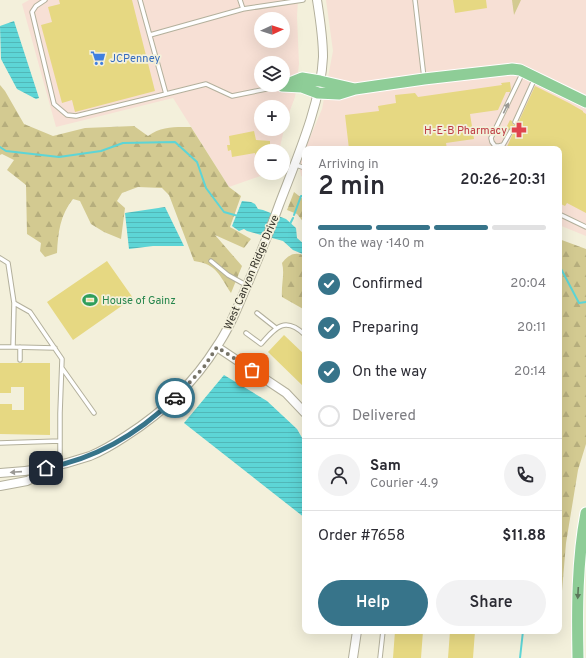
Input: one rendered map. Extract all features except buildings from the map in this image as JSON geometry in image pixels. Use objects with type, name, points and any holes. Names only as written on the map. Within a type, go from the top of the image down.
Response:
[{"type":"main road","points":[[290,86],[302,87],[318,93],[339,94],[355,89],[424,79],[512,69],[523,71],[586,102]]},
{"type":"main road","points":[[290,83],[302,78],[355,89]]},
{"type":"main road","points":[[578,658],[578,597],[580,558],[586,513]]},
{"type":"street","name":"West Canyon Ridge Drive","points":[[0,473],[18,472],[60,465],[91,456],[112,445],[163,410],[199,372],[217,347],[231,322],[263,249],[294,165],[318,93],[322,65],[322,39],[317,0]]},
{"type":"street","points":[[217,347],[286,393],[302,410]]},
{"type":"street","name":"West Canyon Ridge Drive","points":[[0,486],[27,481],[60,465]]},
{"type":"street","points":[[352,658],[356,634]]},
{"type":"lane","points":[[45,0],[36,6],[32,12],[54,104],[67,115],[76,116],[206,84],[232,96],[254,92]]},
{"type":"lane","points":[[140,0],[166,94]]},
{"type":"lane","points":[[240,0],[243,10]]},
{"type":"lane","points":[[150,35],[243,10],[289,1],[303,0]]},
{"type":"lane","points":[[415,0],[424,79]]},
{"type":"lane","points":[[510,131],[503,145],[495,146],[491,138],[523,71]]},
{"type":"lane","points":[[515,122],[535,77]]},
{"type":"lane","points":[[294,165],[302,167]]},
{"type":"lane","points":[[562,215],[586,227]]},
{"type":"lane","points":[[0,258],[8,263],[14,303],[13,347]]},
{"type":"lane","points":[[211,261],[228,275],[247,286]]},
{"type":"lane","points":[[14,303],[30,312],[62,359],[60,465]]},
{"type":"lane","points":[[257,313],[276,328]]},
{"type":"lane","points":[[246,333],[261,344],[276,328],[284,324],[292,325],[302,332]]},
{"type":"lane","points":[[0,347],[55,348]]},
{"type":"lane","points":[[20,347],[20,360]]},
{"type":"lane","points":[[62,368],[94,413]]},
{"type":"lane","points":[[0,443],[60,441]]},
{"type":"lane","points":[[380,658],[383,634]]},
{"type":"shaded area","points":[[29,0],[298,0],[297,16],[299,64],[295,97],[290,110],[290,100],[254,100],[254,136],[282,136],[281,144],[254,144],[254,178],[229,187],[173,98],[56,127],[22,4]]},
{"type":"shaded area","points":[[326,0],[586,0],[586,236],[562,226],[562,146],[306,146],[322,109],[333,51]]},
{"type":"shaded area","points":[[302,158],[302,176],[301,176],[299,165]]},
{"type":"green space","points":[[512,0],[521,0],[514,15]]},
{"type":"green space","points":[[0,85],[24,124],[53,136],[85,128],[134,126],[148,136],[158,130],[174,127],[191,127],[229,187],[241,196],[230,227],[251,239],[244,248],[215,235],[242,266],[231,293],[217,271],[202,262],[194,261],[169,195],[162,188],[138,187],[122,193],[117,201],[125,208],[121,239],[104,232],[91,224],[80,201],[73,199],[65,211],[60,224],[57,253],[45,257],[40,251],[41,243],[27,234],[26,185],[7,170],[14,160],[2,154],[0,155]]},
{"type":"green space","points":[[294,192],[302,198],[302,220],[297,214],[287,210]]},
{"type":"green space","points":[[562,240],[586,249],[586,444],[578,470],[566,543],[562,591]]},
{"type":"green space","points":[[291,255],[302,255],[302,308],[282,297],[282,263]]},
{"type":"water","points":[[14,21],[39,98],[36,99],[17,89],[1,59],[0,26]]},
{"type":"water","points":[[242,201],[251,202],[255,204],[258,209],[286,219],[296,228],[297,238],[302,242],[302,254],[293,250],[283,241],[244,229],[239,231],[232,226]]},
{"type":"water","points":[[165,207],[184,246],[153,246],[129,249],[125,213]]},
{"type":"water","points":[[224,375],[267,401],[297,429],[302,438],[302,516],[184,423]]},
{"type":"waterway","points":[[0,147],[6,151],[59,157],[101,151],[123,143],[175,142],[197,162],[206,188],[224,212],[238,216]]},
{"type":"waterway","points":[[294,215],[302,196]]},
{"type":"waterway","points":[[290,224],[293,218]]},
{"type":"waterway","points":[[562,271],[579,303],[586,302]]},
{"type":"waterway","points":[[520,658],[523,634]]},
{"type":"way so far","points":[[175,398],[204,367],[217,347],[252,370]]},
{"type":"place","name":"JCPenney","points":[[98,58]]},
{"type":"place","name":"H-E-B Pharmacy","points":[[519,130]]},
{"type":"place","name":"House of Gainz","points":[[90,300]]},
{"type":"route","points":[[46,468],[91,456],[112,445],[163,410],[175,398]]}]
